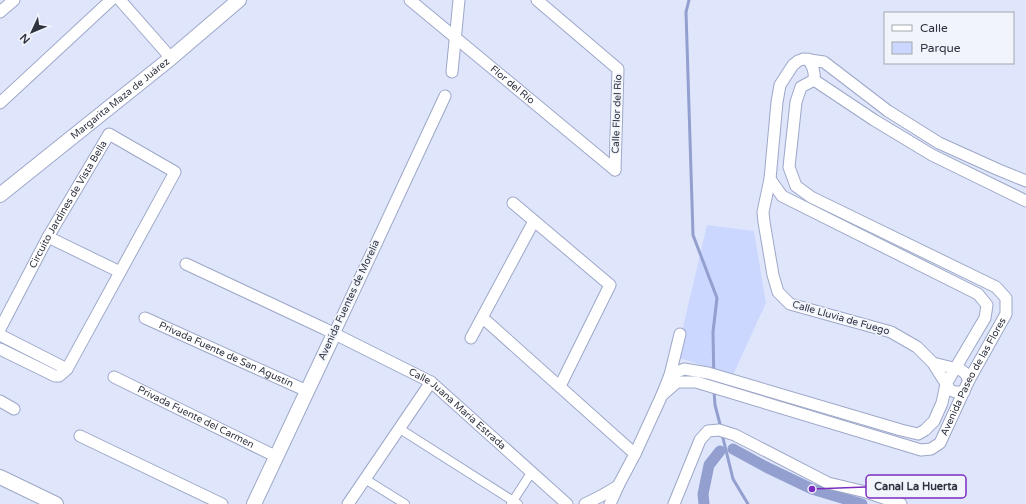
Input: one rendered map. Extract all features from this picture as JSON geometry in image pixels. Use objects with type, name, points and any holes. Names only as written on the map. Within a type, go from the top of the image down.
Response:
[{"type":"street","points":[[0,12],[14,0]]},
{"type":"street","points":[[0,103],[111,0]]},
{"type":"street","points":[[120,0],[171,58]]},
{"type":"street","name":"Margarita Maza de Juárez","points":[[0,195],[171,58],[239,0]]},
{"type":"street","points":[[452,72],[459,0]]},
{"type":"street","name":"Calle Flor del Río","points":[[537,0],[618,69],[615,170]]},
{"type":"street","name":"Flor del Río","points":[[415,2],[615,170]]},
{"type":"street","points":[[782,196],[770,179],[778,96],[780,85],[790,70],[798,61],[803,59],[824,62],[888,111],[939,142],[1026,181]]},
{"type":"street","points":[[808,59],[814,68],[814,80]]},
{"type":"street","points":[[790,70],[794,79],[801,87]]},
{"type":"street","points":[[763,212],[782,196],[792,192],[796,186],[789,167],[796,102],[801,87],[814,80]]},
{"type":"street","points":[[814,80],[874,120],[932,155],[1026,201]]},
{"type":"street","name":"Avenida Fuentes de Morelia","points":[[254,504],[445,96]]},
{"type":"street","name":"Circuito Jardines de Vista Bella","points":[[0,329],[48,237],[109,134],[175,172],[67,369]]},
{"type":"street","points":[[770,179],[782,172],[791,174]]},
{"type":"street","name":"Calle Lluvia de Fuego","points":[[770,179],[763,212],[773,275],[778,292],[790,304],[890,332],[917,347],[933,363],[946,384]]},
{"type":"street","name":"Avenida Paseo de las Flores","points":[[673,379],[696,382],[921,450],[931,449],[940,443],[969,380],[1006,314],[1006,298],[996,287],[811,197],[796,186]]},
{"type":"street","name":"Avenida Paseo de las Flores","points":[[673,379],[684,369],[717,376],[918,434],[925,430],[934,421],[942,403],[946,384],[985,318],[987,305],[978,294],[782,196]]},
{"type":"street","points":[[513,203],[610,285],[560,386]]},
{"type":"street","points":[[472,338],[534,221]]},
{"type":"street","points":[[48,237],[120,272]]},
{"type":"street","name":"Calle Juana María Estrada","points":[[186,264],[431,382],[567,504]]},
{"type":"street","name":"Privada Fuente de San Agustín","points":[[145,318],[307,391]]},
{"type":"street","points":[[483,318],[635,454]]},
{"type":"street","points":[[610,504],[662,395],[673,379],[680,334]]},
{"type":"street","points":[[0,335],[67,369],[60,376],[55,376],[0,349]]},
{"type":"street","name":"Calle Lluvia de Fuego","points":[[933,363],[954,369]]},
{"type":"street","points":[[954,369],[961,370],[965,373],[969,380]]},
{"type":"street","points":[[715,388],[717,376]]},
{"type":"street","name":"Privada Fuente del Carmen","points":[[114,377],[277,457]]},
{"type":"street","points":[[348,504],[431,382]]},
{"type":"street","points":[[946,384],[950,390],[955,392],[964,392]]},
{"type":"street","points":[[0,402],[14,409]]},
{"type":"street","points":[[400,429],[514,503],[531,473]]},
{"type":"street","points":[[674,504],[700,440],[708,431],[724,431],[735,435],[828,483],[866,492],[901,504]]},
{"type":"street","points":[[80,436],[222,504]]},
{"type":"street","points":[[0,477],[56,504]]},
{"type":"street","points":[[365,479],[405,504]]},
{"type":"street","points":[[585,504],[618,486]]},
{"type":"green space","points":[[707,225],[754,231],[766,303],[733,375],[676,357]]},
{"type":"waterway","points":[[689,0],[686,12],[693,235],[717,298],[713,332],[714,385]]},
{"type":"waterway","points":[[714,391],[715,405],[721,428]]},
{"type":"waterway","points":[[722,434],[733,479],[748,504]]},
{"type":"waterway","points":[[733,449],[812,489],[862,504]]},
{"type":"waterway","points":[[704,504],[703,494],[709,465],[720,451]]},
{"type":"place","name":"Canal La Huerta","points":[[812,489]]}]
